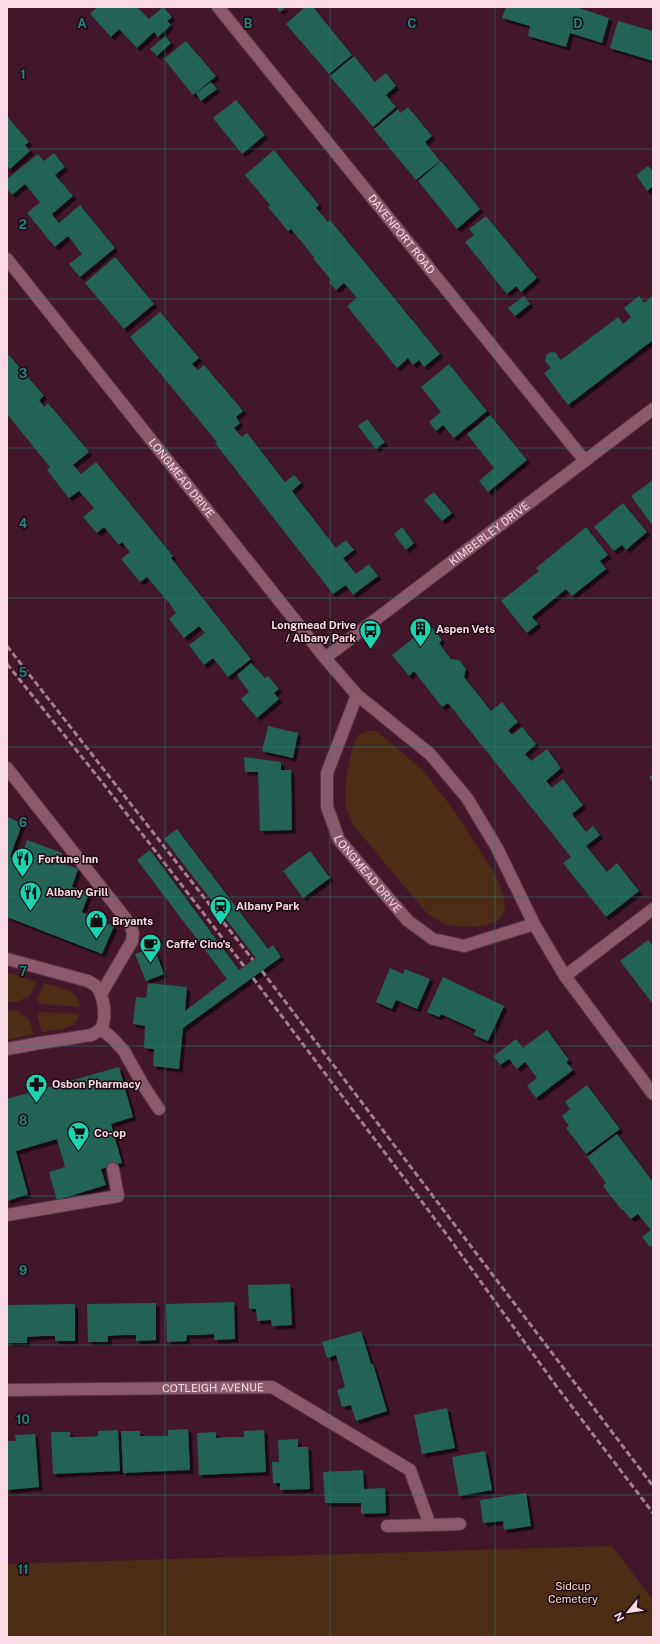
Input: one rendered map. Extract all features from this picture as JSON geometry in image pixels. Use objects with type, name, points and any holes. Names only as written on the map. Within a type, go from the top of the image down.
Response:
[{"type":"street","name":"DAVENPORT ROAD","points":[[218,7],[585,461]]},
{"type":"street","name":"LONGMEAD DRIVE","points":[[7,259],[325,658],[357,695],[430,754],[467,798],[497,848],[534,924],[565,976],[653,1094]]},
{"type":"street","name":"KIMBERLEY DRIVE","points":[[325,658],[653,409]]},
{"type":"street","name":"LONGMEAD DRIVE","points":[[357,695],[327,773],[327,807],[338,840],[403,916],[433,939],[464,946],[534,924]]},
{"type":"street","points":[[7,768],[130,924],[133,933],[132,941],[101,994]]},
{"type":"street","points":[[565,976],[653,909]]},
{"type":"street","points":[[7,960],[88,981],[95,985],[101,994],[104,1012],[102,1029]]},
{"type":"street","points":[[7,1049],[40,1042],[92,1035],[102,1029]]},
{"type":"street","points":[[102,1029],[124,1051],[142,1085],[159,1109]]},
{"type":"street","points":[[7,1214],[118,1196],[114,1169]]},
{"type":"street","name":"COTLEIGH AVENUE","points":[[7,1390],[272,1387],[410,1470],[430,1525]]},
{"type":"street","points":[[387,1526],[460,1524]]},
{"type":"green space","points":[[369,731],[376,731],[423,770],[458,816],[496,876],[504,897],[505,910],[498,920],[487,925],[467,927],[454,926],[436,920],[425,911],[353,825],[346,807],[346,780],[352,751],[358,735]]},
{"type":"green space","points":[[7,972],[36,982],[30,996],[19,1002],[7,1002]]},
{"type":"green space","points":[[44,983],[72,992],[76,996],[80,1007],[40,1004],[37,1000]]},
{"type":"green space","points":[[7,1010],[19,1011],[21,1015],[28,1018],[34,1034],[7,1040]]},
{"type":"green space","points":[[40,1012],[79,1014],[75,1023],[70,1026],[59,1030],[42,1032],[37,1015]]},
{"type":"green space","name":"Sidcup Cemetery","points":[[612,1546],[653,1600],[653,1637],[7,1637],[7,1564]]},
{"type":"building","points":[[97,7],[137,7],[149,19],[163,7],[172,17],[167,21],[171,25],[158,37],[154,32],[137,48],[119,29],[111,37],[90,14]]},
{"type":"building","points":[[276,7],[286,7],[280,12]]},
{"type":"building","points":[[305,7],[313,7],[352,55],[329,74],[286,24]]},
{"type":"building","points":[[506,7],[576,7],[609,18],[602,43],[570,33],[566,47],[528,36],[530,26],[502,18]]},
{"type":"building","points":[[618,21],[653,31],[653,61],[610,48]]},
{"type":"building","points":[[165,36],[171,43],[157,56],[150,49]]},
{"type":"building","points":[[186,41],[216,76],[193,95],[164,59]]},
{"type":"building","points":[[354,56],[375,82],[386,73],[396,86],[386,95],[396,107],[373,127],[330,76]]},
{"type":"building","points":[[211,82],[217,89],[201,101],[196,93]]},
{"type":"building","points":[[236,100],[265,135],[242,154],[213,118]]},
{"type":"building","points":[[408,107],[432,136],[425,142],[440,161],[416,180],[374,129],[398,109],[401,113]]},
{"type":"building","points":[[7,116],[29,142],[25,145],[30,151],[10,169],[7,166]]},
{"type":"building","points":[[274,150],[319,205],[316,208],[328,222],[330,220],[440,354],[424,367],[419,360],[413,365],[408,358],[397,368],[347,306],[357,298],[344,283],[336,290],[329,282],[331,280],[313,258],[314,257],[291,229],[288,231],[268,207],[270,205],[245,175]]},
{"type":"building","points":[[54,153],[65,167],[55,175],[73,196],[52,214],[59,223],[80,205],[115,248],[80,277],[69,264],[82,254],[68,236],[55,247],[27,213],[40,202],[25,184],[12,195],[7,189],[7,179],[38,154],[44,161]]},
{"type":"building","points":[[441,161],[480,209],[457,229],[418,181]]},
{"type":"building","points":[[648,166],[653,171],[653,186],[647,191],[636,175]]},
{"type":"building","points":[[486,216],[537,278],[521,292],[516,286],[507,294],[465,242],[474,235],[469,229]]},
{"type":"building","points":[[115,257],[154,304],[124,329],[85,283]]},
{"type":"building","points":[[524,296],[530,304],[515,316],[508,308]]},
{"type":"building","points":[[639,296],[644,303],[653,296],[653,340],[568,405],[544,373],[551,368],[545,361],[546,356],[548,353],[556,353],[561,360],[618,317],[623,324],[631,317],[624,308]]},
{"type":"building","points":[[160,312],[199,358],[192,364],[198,370],[204,365],[243,411],[236,417],[240,423],[234,428],[242,437],[247,433],[285,482],[294,475],[301,483],[292,491],[336,548],[346,540],[354,550],[343,558],[356,574],[369,564],[378,576],[353,595],[346,585],[333,594],[215,443],[217,442],[130,337]]},
{"type":"building","points":[[9,355],[44,396],[39,400],[44,407],[48,403],[89,452],[73,465],[81,474],[96,462],[173,556],[171,558],[251,659],[228,677],[213,658],[204,665],[189,645],[205,633],[199,626],[184,638],[169,619],[176,613],[170,604],[147,577],[140,582],[121,559],[130,552],[122,542],[119,545],[104,527],[97,533],[83,517],[94,508],[79,491],[69,498],[47,470],[50,467],[7,414],[7,357]]},
{"type":"building","points":[[449,364],[487,411],[454,438],[443,425],[436,431],[429,422],[441,412],[421,387]]},
{"type":"building","points":[[490,415],[527,460],[488,492],[479,481],[494,468],[467,434]]},
{"type":"building","points":[[367,419],[385,442],[376,449],[358,426]]},
{"type":"building","points":[[653,480],[653,526],[631,496]]},
{"type":"building","points":[[434,492],[452,513],[442,521],[424,500]]},
{"type":"building","points":[[623,503],[647,532],[626,550],[622,545],[614,551],[594,527]]},
{"type":"building","points":[[402,527],[414,543],[406,550],[394,534]]},
{"type":"building","points":[[586,527],[608,555],[600,561],[606,569],[572,596],[566,589],[532,617],[538,624],[527,633],[501,601],[539,571],[536,568]]},
{"type":"building","points":[[430,625],[442,640],[439,643],[451,659],[459,660],[466,669],[464,677],[491,711],[502,702],[518,722],[508,730],[512,735],[522,727],[536,744],[525,754],[531,761],[547,749],[561,768],[546,781],[552,788],[563,779],[583,805],[572,814],[586,832],[593,826],[600,835],[586,846],[607,872],[617,863],[639,891],[606,917],[563,863],[571,857],[448,703],[442,707],[414,671],[409,676],[392,655]]},
{"type":"building","points":[[251,663],[265,678],[268,676],[279,689],[274,693],[279,699],[257,718],[241,699],[249,692],[237,675]]},
{"type":"building","points":[[268,726],[298,733],[293,758],[262,751]]},
{"type":"building","points":[[244,757],[281,762],[281,770],[291,770],[292,830],[260,831],[258,772],[245,772]]},
{"type":"building","points":[[653,774],[653,783],[649,777]]},
{"type":"building","points":[[8,817],[22,824],[10,857],[20,861],[27,840],[62,853],[60,862],[78,869],[72,887],[89,893],[82,912],[114,926],[102,954],[7,917]]},
{"type":"building","name":"Albany Park","points":[[177,829],[268,949],[273,945],[281,957],[183,1028],[179,1069],[153,1066],[154,1049],[144,1048],[145,1026],[133,1024],[136,997],[146,998],[148,983],[187,987],[185,1011],[227,979],[137,860],[150,850],[239,970],[256,958],[164,839]]},
{"type":"building","points":[[310,851],[330,878],[303,898],[283,871]]},
{"type":"building","points":[[648,940],[653,946],[653,1004],[620,961]]},
{"type":"building","name":"Caffe' Cino's","points":[[154,947],[164,974],[146,981],[135,954]]},
{"type":"building","points":[[390,968],[403,974],[405,969],[430,979],[417,1009],[396,1000],[392,1009],[376,1002]]},
{"type":"building","points":[[443,977],[504,1006],[488,1041],[474,1035],[476,1030],[441,1014],[439,1017],[427,1012]]},
{"type":"building","points":[[547,1030],[569,1060],[566,1062],[573,1070],[536,1098],[527,1086],[537,1078],[525,1062],[517,1069],[509,1059],[500,1065],[494,1056],[516,1039],[523,1048]]},
{"type":"building","points":[[119,1067],[133,1117],[111,1124],[122,1163],[101,1169],[106,1185],[57,1200],[49,1172],[65,1167],[57,1139],[16,1151],[28,1194],[7,1201],[7,1099]]},
{"type":"building","points":[[587,1085],[620,1129],[586,1154],[566,1128],[569,1126],[562,1116],[570,1109],[565,1102]]},
{"type":"building","points":[[617,1134],[653,1182],[653,1245],[650,1247],[642,1237],[651,1230],[638,1214],[631,1219],[622,1210],[603,1186],[606,1183],[587,1157]]},
{"type":"building","points":[[290,1284],[292,1325],[272,1326],[271,1320],[257,1321],[256,1309],[249,1309],[248,1285]]},
{"type":"building","points":[[234,1302],[235,1339],[214,1340],[214,1334],[187,1335],[186,1341],[167,1342],[166,1304]]},
{"type":"building","points":[[156,1303],[156,1340],[136,1341],[136,1335],[123,1335],[108,1336],[108,1342],[88,1342],[87,1304]]},
{"type":"building","points":[[75,1304],[75,1341],[55,1341],[55,1336],[42,1336],[27,1337],[27,1343],[8,1343],[7,1305]]},
{"type":"building","points":[[361,1331],[371,1364],[373,1364],[387,1411],[356,1421],[351,1405],[342,1407],[337,1390],[345,1387],[336,1355],[327,1358],[322,1342]]},
{"type":"building","points":[[447,1408],[455,1448],[422,1454],[414,1415]]},
{"type":"building","points":[[188,1429],[190,1470],[123,1473],[121,1431],[140,1431],[140,1436],[168,1436],[168,1430]]},
{"type":"building","points":[[118,1430],[120,1471],[53,1474],[51,1432],[70,1432],[70,1437],[84,1437],[98,1436],[98,1431]]},
{"type":"building","points":[[264,1430],[266,1472],[199,1475],[197,1433],[216,1432],[216,1438],[244,1437],[244,1431]]},
{"type":"building","points":[[35,1434],[39,1487],[7,1490],[7,1441],[16,1441],[15,1435]]},
{"type":"building","points":[[298,1439],[298,1447],[308,1447],[310,1489],[280,1490],[280,1483],[273,1483],[272,1462],[279,1462],[278,1440]]},
{"type":"building","points":[[485,1451],[492,1490],[459,1496],[452,1457]]},
{"type":"building","points":[[363,1470],[364,1489],[385,1488],[386,1513],[361,1514],[361,1503],[325,1503],[323,1472]]},
{"type":"building","points":[[526,1493],[531,1526],[504,1530],[503,1521],[483,1523],[480,1500]]},
{"type":"railway","points":[[7,646],[253,960]]},
{"type":"railway","points":[[7,664],[102,782],[244,966]]},
{"type":"railway","points":[[262,971],[653,1486]]},
{"type":"railway","points":[[253,978],[447,1235],[557,1387],[653,1513]]},
{"type":"place","name":"Aspen Vets","points":[[421,648]]},
{"type":"place","name":"Longmead Drive / Albany Park","points":[[371,650]]},
{"type":"place","name":"Fortune Inn","points":[[23,878]]},
{"type":"place","name":"Albany Grill","points":[[31,912]]},
{"type":"place","name":"Albany Park","points":[[221,926]]},
{"type":"place","name":"Bryants","points":[[97,940]]},
{"type":"place","name":"Caffe' Cino's","points":[[150,964]]},
{"type":"place","name":"Osbon Pharmacy","points":[[36,1104]]},
{"type":"place","name":"Co-op","points":[[79,1152]]}]
